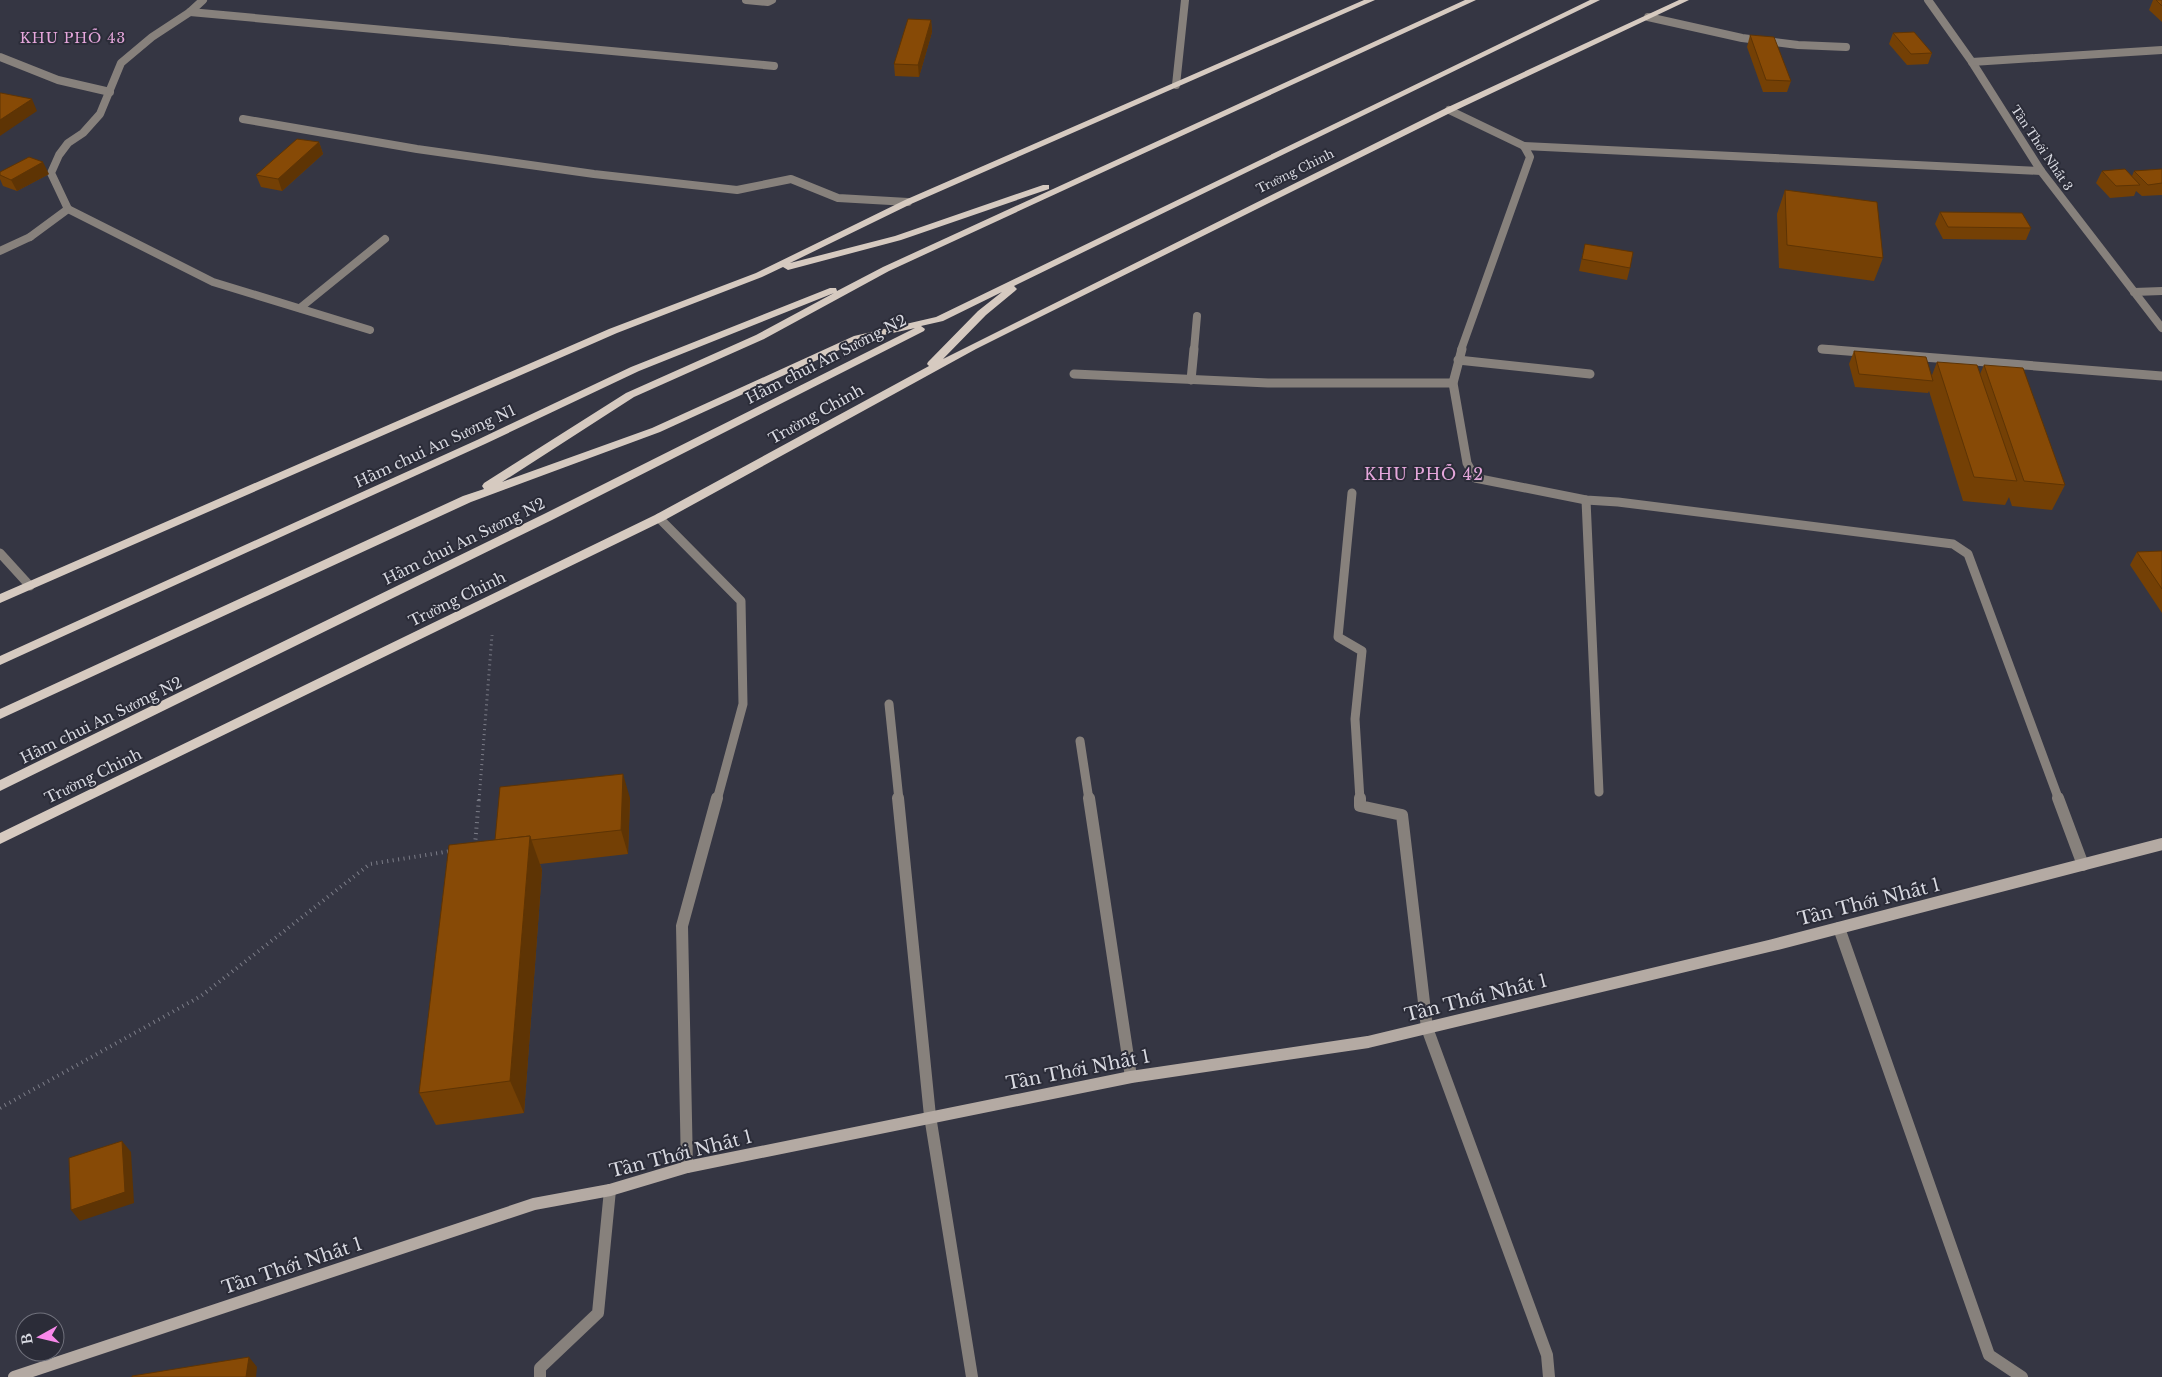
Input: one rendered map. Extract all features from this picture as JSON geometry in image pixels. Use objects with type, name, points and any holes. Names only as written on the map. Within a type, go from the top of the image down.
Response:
[{"type":"main road","name":"Trường Chinh","points":[[0,599],[613,331],[759,275],[908,202],[1370,0]]},
{"type":"main road","name":"Trường Chinh","points":[[467,499],[630,395],[760,338],[886,269],[1472,0]]},
{"type":"main road","name":"Trường Chinh","points":[[0,714],[467,499],[656,430],[858,338],[940,319],[1596,0]]},
{"type":"main road","name":"Trường Chinh","points":[[0,839],[659,518],[972,347],[1449,110],[1685,0]]},
{"type":"main road","name":"Trường Chinh","points":[[759,275],[898,238],[998,202],[1097,171]]},
{"type":"main road","name":"Hầm chui An Sương N1","points":[[0,661],[481,442],[635,369],[886,269]]},
{"type":"main road","name":"Trường Chinh","points":[[921,374],[982,313],[1033,273]]},
{"type":"main road","name":"Hầm chui An Sương N2","points":[[0,786],[548,517],[940,319]]},
{"type":"street","points":[[189,0],[200,2]]},
{"type":"street","points":[[746,0],[768,2],[772,0]]},
{"type":"street","points":[[1176,85],[1186,0]]},
{"type":"street","name":"Tân Thới Nhất 3","points":[[1928,0],[1972,62],[2041,171],[2162,328]]},
{"type":"street","points":[[200,2],[190,12],[152,38],[121,63],[100,114],[84,133],[68,143],[59,155],[51,173],[68,209],[213,282],[370,330]]},
{"type":"street","points":[[190,12],[774,66]]},
{"type":"street","points":[[1648,17],[1742,38],[1798,45],[1846,48]]},
{"type":"street","points":[[1972,62],[2162,50]]},
{"type":"street","points":[[0,57],[58,80],[110,92]]},
{"type":"street","points":[[1449,110],[1524,146],[1651,150],[1889,165],[2041,171]]},
{"type":"street","points":[[243,119],[417,149],[594,174],[737,190],[791,179],[838,198],[908,202]]},
{"type":"street","points":[[1524,146],[1530,157],[1458,360],[1453,383],[1467,462],[1475,478],[1586,500],[1618,502],[1953,544],[1968,554],[2083,865]]},
{"type":"street","points":[[0,250],[30,237],[68,209]]},
{"type":"street","points":[[300,308],[385,239]]},
{"type":"street","points":[[2134,292],[2162,291]]},
{"type":"street","points":[[1191,380],[1198,316]]},
{"type":"street","points":[[1822,349],[2162,376]]},
{"type":"street","points":[[1458,360],[1590,374]]},
{"type":"street","points":[[1074,374],[1268,383],[1453,383]]},
{"type":"street","points":[[1352,493],[1338,637],[1362,651],[1355,718],[1360,806],[1402,814],[1427,1028],[1547,1355],[1549,1377]]},
{"type":"street","points":[[1586,500],[1600,792]]},
{"type":"street","points":[[659,518],[741,601],[742,704],[682,926],[687,1167]]},
{"type":"street","points":[[0,553],[30,586]]},
{"type":"street","points":[[889,704],[930,1116],[972,1377]]},
{"type":"street","points":[[1080,740],[1131,1077]]},
{"type":"street","name":"Tân Thới Nhất 1","points":[[14,1377],[534,1204],[610,1190],[687,1167],[930,1116],[1131,1077],[1368,1042],[1839,928],[2162,844]]},
{"type":"street","points":[[1839,928],[1989,1355],[2022,1377]]},
{"type":"street","points":[[540,1377],[540,1368],[598,1313],[610,1190]]},
{"type":"path","points":[[466,849],[475,847],[495,599]]},
{"type":"path","points":[[0,1108],[201,996],[370,864],[456,850]]},
{"type":"building","points":[[2156,0],[2162,0],[2162,6]]},
{"type":"building","points":[[908,19],[931,20],[918,65],[894,64]]},
{"type":"building","points":[[1914,32],[1932,53],[1911,54],[1893,33]]},
{"type":"building","points":[[1750,35],[1774,37],[1791,81],[1766,80]]},
{"type":"building","points":[[1,93],[32,99],[0,120]]},
{"type":"building","points":[[297,139],[319,142],[278,179],[256,175]]},
{"type":"building","points":[[29,157],[43,162],[11,180],[0,175],[0,172]]},
{"type":"building","points":[[2125,169],[2140,185],[2116,186],[2102,171]]},
{"type":"building","points":[[2162,169],[2162,183],[2148,185],[2134,171]]},
{"type":"building","points":[[1785,190],[1877,202],[1883,258],[1787,245]]},
{"type":"building","points":[[1940,212],[2022,213],[2031,228],[1948,227]]},
{"type":"building","points":[[1585,244],[1633,252],[1630,268],[1582,259]]},
{"type":"building","points":[[1854,351],[1926,357],[1933,381],[1859,374]]},
{"type":"building","points":[[1937,362],[1977,365],[2017,481],[1974,477]]},
{"type":"building","points":[[1984,365],[2023,368],[2065,485],[2024,481]]},
{"type":"building","points":[[2162,551],[2162,589],[2137,552]]},
{"type":"building","points":[[623,774],[621,830],[531,840],[530,836],[495,840],[500,787]]},
{"type":"building","points":[[530,836],[510,1081],[419,1093],[449,845]]},
{"type":"building","points":[[122,1141],[125,1192],[71,1210],[69,1158]]},
{"type":"building","points":[[249,1357],[246,1377],[132,1377],[132,1376]]},
{"type":"district","name":"KHU PHỐ 43","points":[[73,38]]},
{"type":"district","name":"KHU PHỐ 42","points":[[1424,474]]}]
